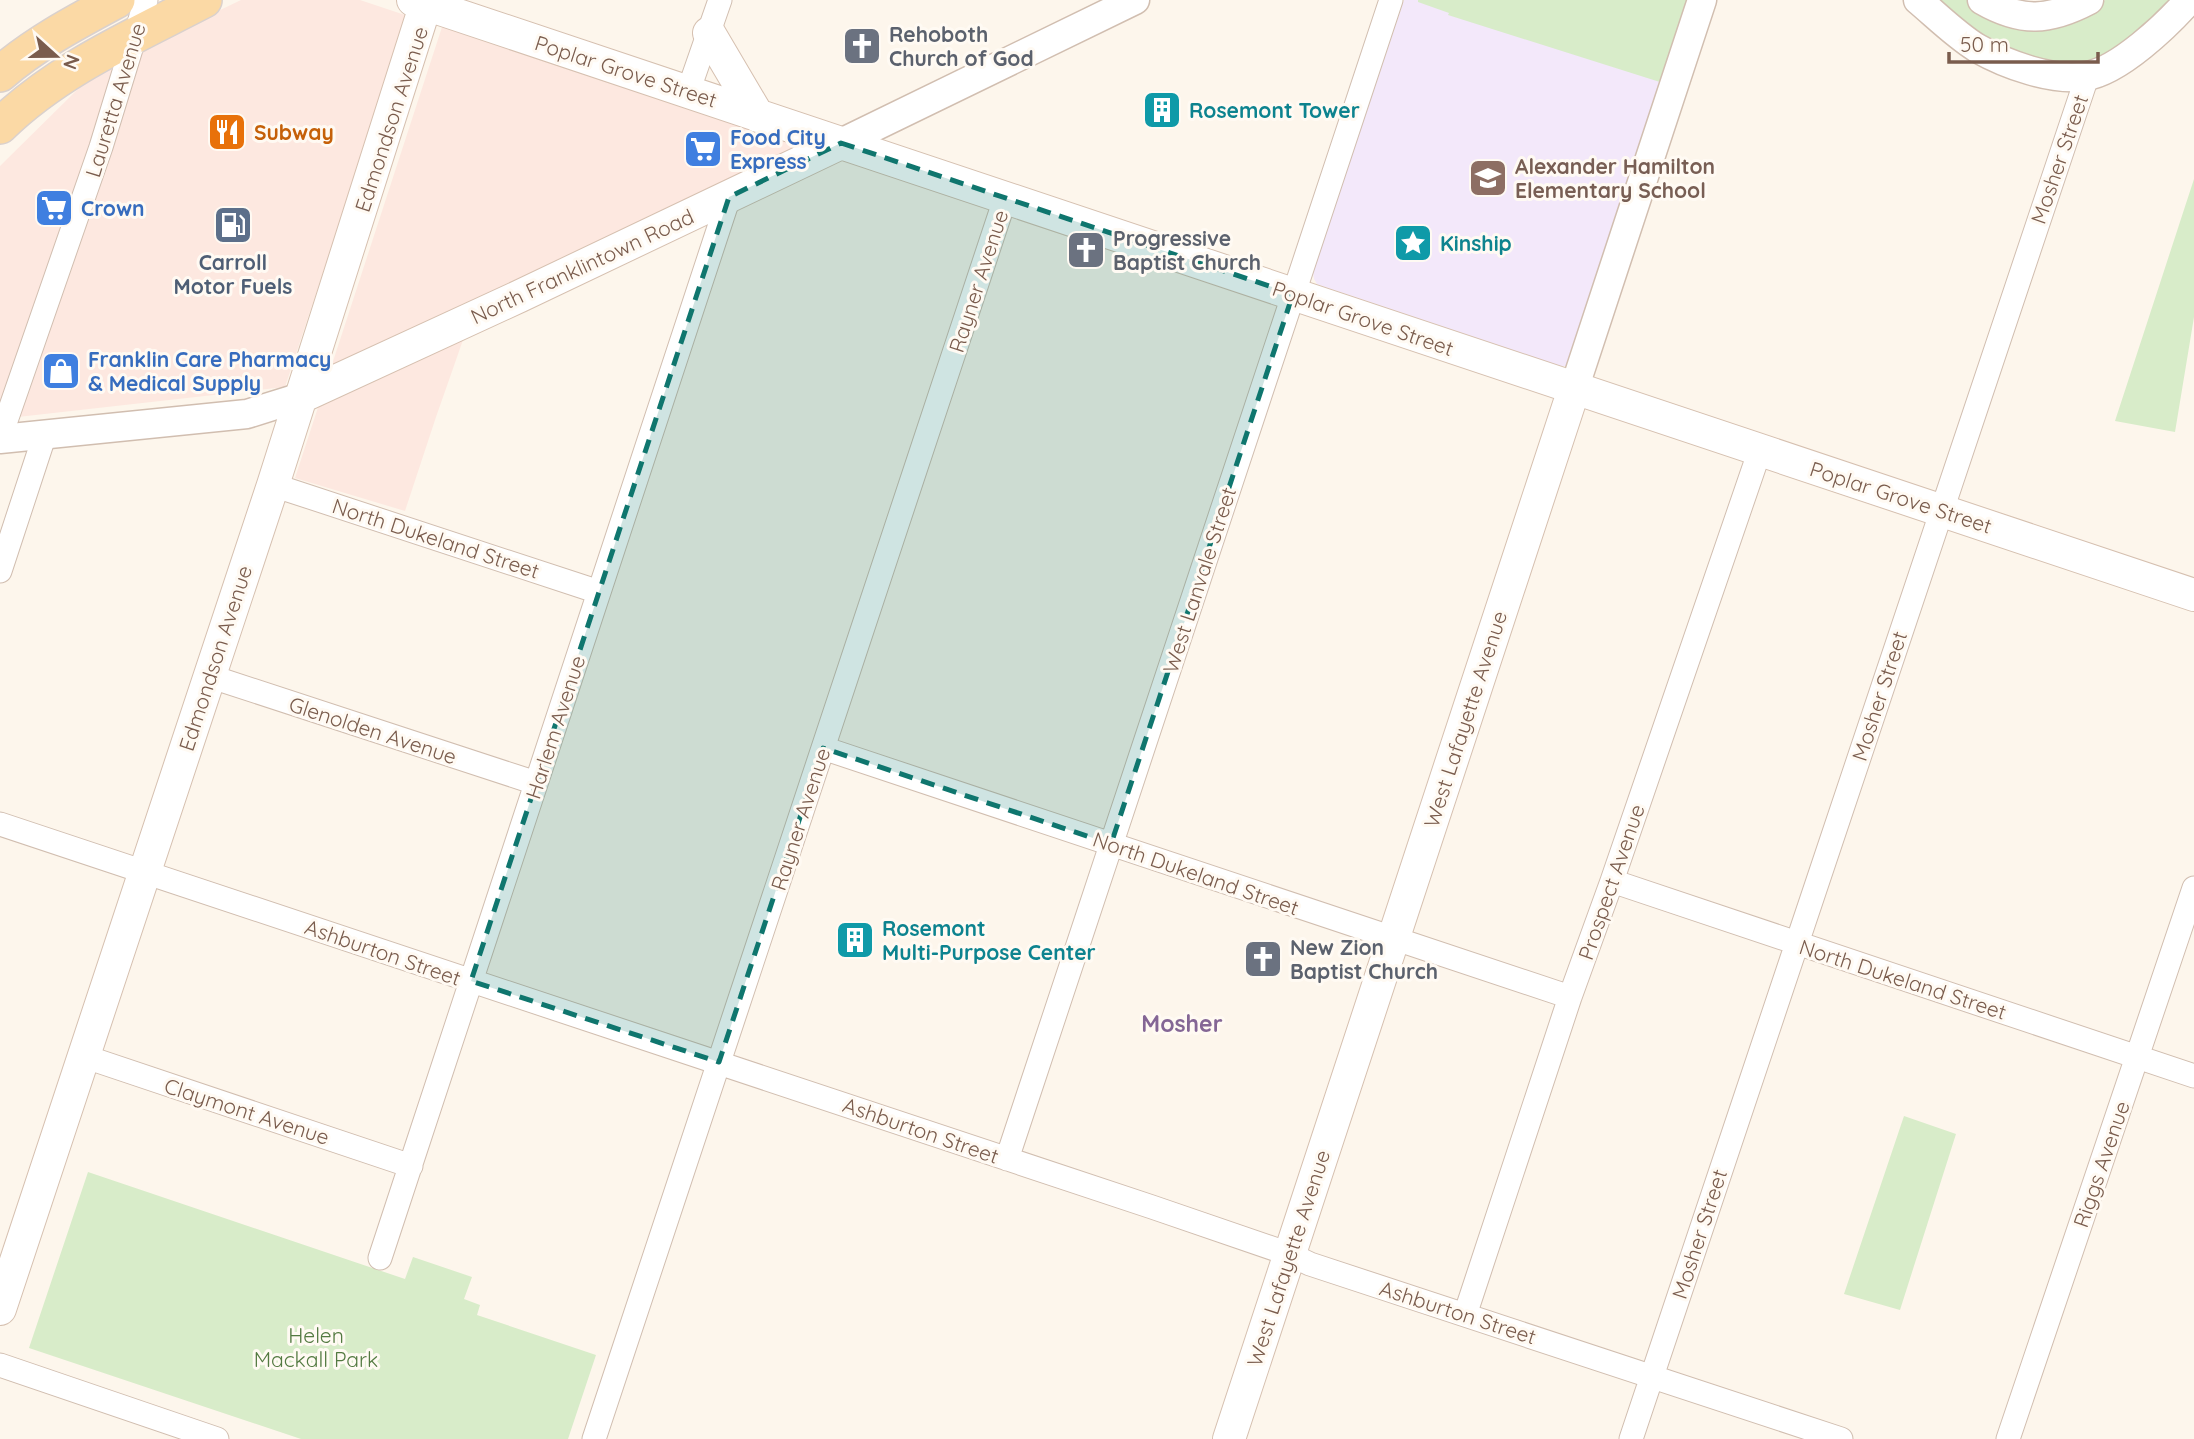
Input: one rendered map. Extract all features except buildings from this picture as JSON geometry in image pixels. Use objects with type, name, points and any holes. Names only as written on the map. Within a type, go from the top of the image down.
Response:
[{"type":"main road","points":[[0,74],[61,29],[117,0]]},
{"type":"main road","points":[[0,127],[42,90],[82,64],[204,0]]},
{"type":"main road","name":"Poplar Grove Street","points":[[425,1],[1005,199],[2194,595]]},
{"type":"main road","name":"Edmondson Avenue","points":[[0,1310],[273,485],[425,1]]},
{"type":"main road","points":[[709,33],[758,116]]},
{"type":"main road","name":"North Franklintown Road","points":[[301,397],[841,143]]},
{"type":"main road","name":"West Lafayette Avenue","points":[[1229,1439],[1574,389]]},
{"type":"street","name":"Lauretta Avenue","points":[[0,438],[101,147],[146,0]]},
{"type":"street","points":[[688,92],[720,0]]},
{"type":"street","name":"North Franklintown Road","points":[[841,143],[1135,0]]},
{"type":"street","name":"West Lanvale Street","points":[[1007,1159],[1391,0]]},
{"type":"street","name":"West Lafayette Avenue","points":[[1574,389],[1702,0]]},
{"type":"street","points":[[1918,0],[1977,48],[2023,68],[2056,76],[2087,76]]},
{"type":"street","points":[[1982,0],[2019,16],[2042,17],[2068,11],[2089,0]]},
{"type":"street","name":"Mosher Street","points":[[1631,1439],[2087,76],[2130,55],[2189,0]]},
{"type":"street","name":"Harlem Avenue","points":[[380,1258],[729,197]]},
{"type":"street","name":"Rayner Avenue","points":[[594,1439],[1005,199]]},
{"type":"street","name":"North Franklintown Road","points":[[0,438],[247,414],[301,397]]},
{"type":"street","points":[[0,571],[45,434]]},
{"type":"street","name":"Prospect Avenue","points":[[1465,1315],[1570,997],[1760,450]]},
{"type":"street","name":"North Dukeland Street","points":[[273,485],[599,592]]},
{"type":"street","name":"Glenolden Avenue","points":[[209,676],[536,783]]},
{"type":"street","name":"North Dukeland Street","points":[[823,748],[1570,997]]},
{"type":"street","name":"Ashburton Street","points":[[0,824],[719,1062],[1289,1254],[1310,1264],[1841,1439]]},
{"type":"street","name":"North Dukeland Street","points":[[1612,881],[2194,1076]]},
{"type":"street","name":"Riggs Avenue","points":[[2008,1439],[2194,888]]},
{"type":"street","name":"Claymont Avenue","points":[[83,1056],[411,1166]]},
{"type":"street","points":[[0,1365],[217,1439]]},
{"type":"highlighted area","points":[[841,143],[1293,294],[1111,844],[823,748],[719,1062],[471,981],[729,197]]},
{"type":"shaded area","points":[[241,0],[360,0],[408,16],[285,387],[0,419],[0,166],[81,86],[187,26]]},
{"type":"shaded area","name":"Alexander Hamilton Elementary School","points":[[1404,0],[1690,0],[1572,362],[1566,366],[1325,287],[1317,284],[1314,279],[1313,272]]},
{"type":"shaded area","points":[[443,24],[802,143],[477,300],[405,511],[295,478]]},
{"type":"green space","points":[[1418,0],[1689,0],[1663,83],[1448,15],[1449,13]]},
{"type":"green space","points":[[1936,0],[1968,0],[1990,13],[2101,4],[2105,0],[2175,0],[2115,53],[2089,63],[2060,65],[2023,55],[1966,26]]},
{"type":"green space","points":[[2194,179],[2194,317],[2175,432],[2115,421]]},
{"type":"green space","points":[[1904,1116],[1956,1134],[1900,1310],[1844,1294]]},
{"type":"green space","name":"Helen Mackall Park","points":[[88,1172],[405,1279],[413,1257],[472,1277],[464,1299],[480,1305],[477,1315],[596,1355],[568,1439],[301,1439],[29,1348]]},
{"type":"place","name":"Rehoboth Church of God","points":[[862,46]]},
{"type":"place","name":"Rosemont Tower","points":[[1162,110]]},
{"type":"place","name":"Subway","points":[[227,132]]},
{"type":"place","name":"Food City Express","points":[[703,149]]},
{"type":"place","name":"Alexander Hamilton Elementary School","points":[[1488,178]]},
{"type":"place","name":"Crown","points":[[54,208]]},
{"type":"place","name":"Carroll Motor Fuels","points":[[233,225]]},
{"type":"place","name":"Kinship","points":[[1413,243]]},
{"type":"place","name":"Progressive Baptist Church","points":[[1086,250]]},
{"type":"place","name":"Franklin Care Pharmacy & Medical Supply","points":[[61,371]]},
{"type":"place","name":"Rosemont Multi-Purpose Center","points":[[855,940]]},
{"type":"place","name":"New Zion Baptist Church","points":[[1263,959]]},
{"type":"district","name":"Mosher","points":[[1182,1023]]}]
